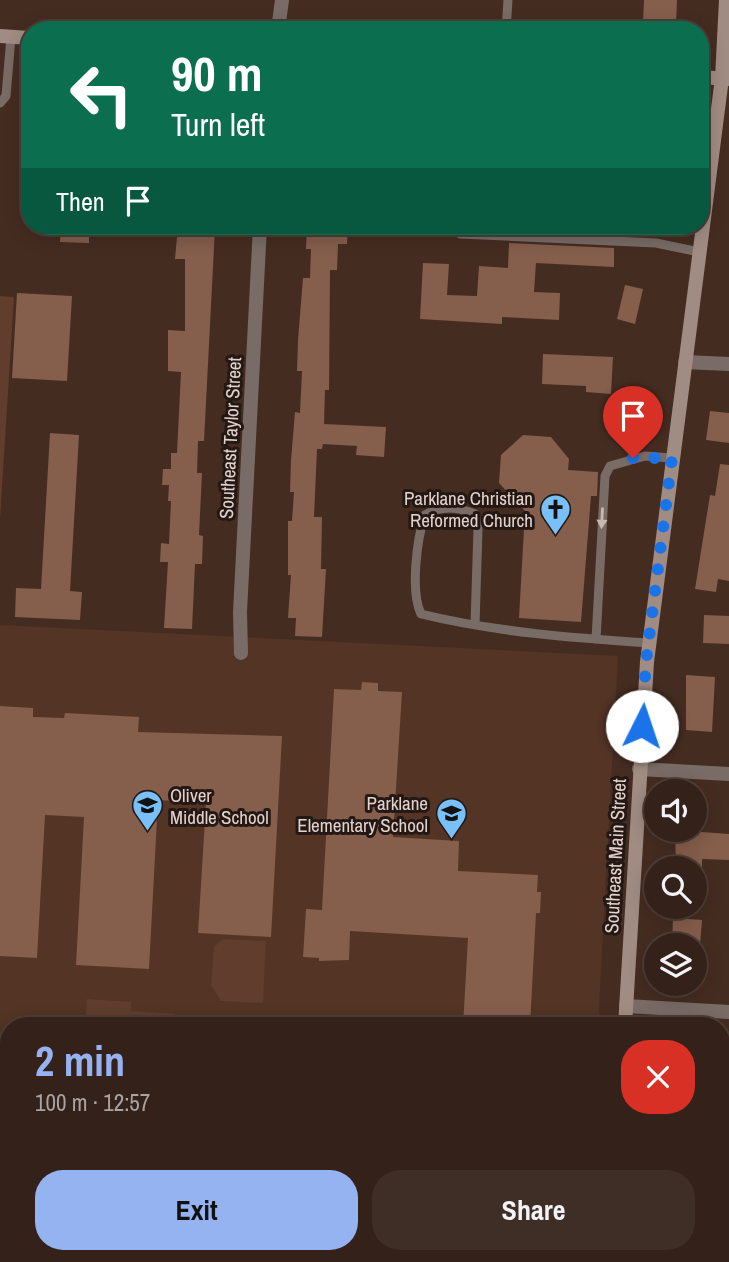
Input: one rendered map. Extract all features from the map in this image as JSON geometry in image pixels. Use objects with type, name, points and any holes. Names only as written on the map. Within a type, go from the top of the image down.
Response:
[{"type":"street","points":[[279,21],[282,0]]},
{"type":"street","name":"Southeast Main Street","points":[[709,185],[725,79],[726,0]]},
{"type":"street","name":"Southeast Taylor Street","points":[[242,653],[240,612],[260,235]]},
{"type":"street","name":"Southeast Main Street","points":[[625,1017],[649,643],[702,235]]},
{"type":"street","points":[[685,362],[729,364]]},
{"type":"street","points":[[639,769],[729,774]]},
{"type":"street","points":[[626,1006],[729,1012]]},
{"type":"lane","points":[[507,21],[508,0]]},
{"type":"lane","points":[[0,103],[6,96],[5,36]]},
{"type":"lane","points":[[499,235],[656,243],[699,252]]},
{"type":"lane","points":[[596,639],[605,476],[610,466],[633,458],[672,458]]},
{"type":"lane","points":[[475,625],[478,529],[475,514],[463,509],[437,508],[425,514],[420,532],[416,603],[421,614],[475,625],[649,643]]},
{"type":"shaded area","points":[[0,296],[14,297],[0,519]]},
{"type":"shaded area","points":[[0,625],[618,656],[598,1017],[0,1017]]},
{"type":"shaded area","points":[[223,939],[266,941],[263,1003],[221,1001],[211,985],[214,947]]},
{"type":"shaded area","points":[[87,999],[131,1002],[131,1011],[175,1014],[175,1017],[86,1017]]},
{"type":"building","points":[[644,0],[677,0],[676,21],[643,21]]},
{"type":"building","points":[[60,235],[89,235],[89,243],[60,242]]},
{"type":"building","points":[[177,235],[215,235],[204,441],[198,441],[197,473],[202,473],[199,535],[203,536],[202,564],[195,564],[192,629],[164,628],[168,562],[160,562],[161,543],[169,544],[171,501],[168,501],[169,485],[162,485],[163,469],[171,469],[171,453],[177,453],[181,372],[168,371],[168,330],[185,331],[185,259],[175,259]]},
{"type":"building","points":[[307,235],[348,235],[347,244],[338,244],[337,270],[330,270],[329,390],[325,390],[324,424],[386,427],[384,457],[356,455],[357,446],[323,444],[322,449],[317,449],[314,517],[322,517],[321,569],[326,569],[322,637],[295,636],[296,618],[288,618],[291,575],[288,575],[288,521],[292,521],[294,492],[290,492],[291,460],[295,412],[300,413],[302,371],[297,371],[298,340],[303,278],[310,278],[311,249],[306,249]]},
{"type":"building","points":[[509,243],[614,248],[614,267],[536,263],[534,292],[560,293],[559,320],[502,317],[502,324],[420,319],[423,263],[449,264],[447,295],[477,296],[479,266],[508,268]]},
{"type":"building","points":[[625,285],[643,289],[635,324],[617,319]]},
{"type":"building","points":[[17,293],[72,296],[67,381],[12,378]]},
{"type":"building","points":[[543,354],[613,357],[611,394],[586,392],[586,386],[542,384]]},
{"type":"building","points":[[710,411],[729,413],[729,443],[706,440]]},
{"type":"building","points":[[50,433],[79,435],[70,591],[82,592],[80,620],[15,617],[16,588],[41,589]]},
{"type":"building","name":"Parklane Christian Reformed Church","points":[[523,435],[551,437],[569,459],[568,470],[598,472],[597,496],[591,496],[581,622],[519,618],[525,511],[499,483],[501,455]]},
{"type":"building","points":[[720,464],[729,465],[729,581],[718,579],[716,592],[695,589],[710,495],[715,496]]},
{"type":"building","points":[[704,615],[729,616],[729,644],[703,643]]},
{"type":"building","points":[[686,675],[715,677],[712,732],[686,730]]},
{"type":"building","points":[[362,682],[378,683],[378,691],[402,692],[393,837],[459,841],[458,871],[538,875],[537,892],[541,892],[540,913],[536,913],[530,1017],[464,1017],[468,938],[350,931],[349,960],[319,961],[319,958],[303,957],[306,909],[322,910],[334,689],[361,690]]},
{"type":"building","points":[[0,706],[33,708],[33,717],[64,718],[65,713],[139,717],[138,732],[282,736],[271,937],[198,933],[206,803],[158,800],[149,969],[76,965],[84,817],[45,815],[37,958],[0,956]]},
{"type":"building","points":[[707,832],[729,834],[729,860],[707,859],[707,856],[676,856],[675,842],[707,842]]},
{"type":"building","points":[[673,919],[702,920],[701,933],[672,933]]},
{"type":"place","name":"Parklane Christian Reformed Church","points":[[556,536]]},
{"type":"place","name":"Oliver Middle School","points":[[147,833]]},
{"type":"place","name":"Parklane Elementary School","points":[[451,841]]},
{"type":"route","points":[[633,458],[672,458],[646,662],[642,726]]}]
